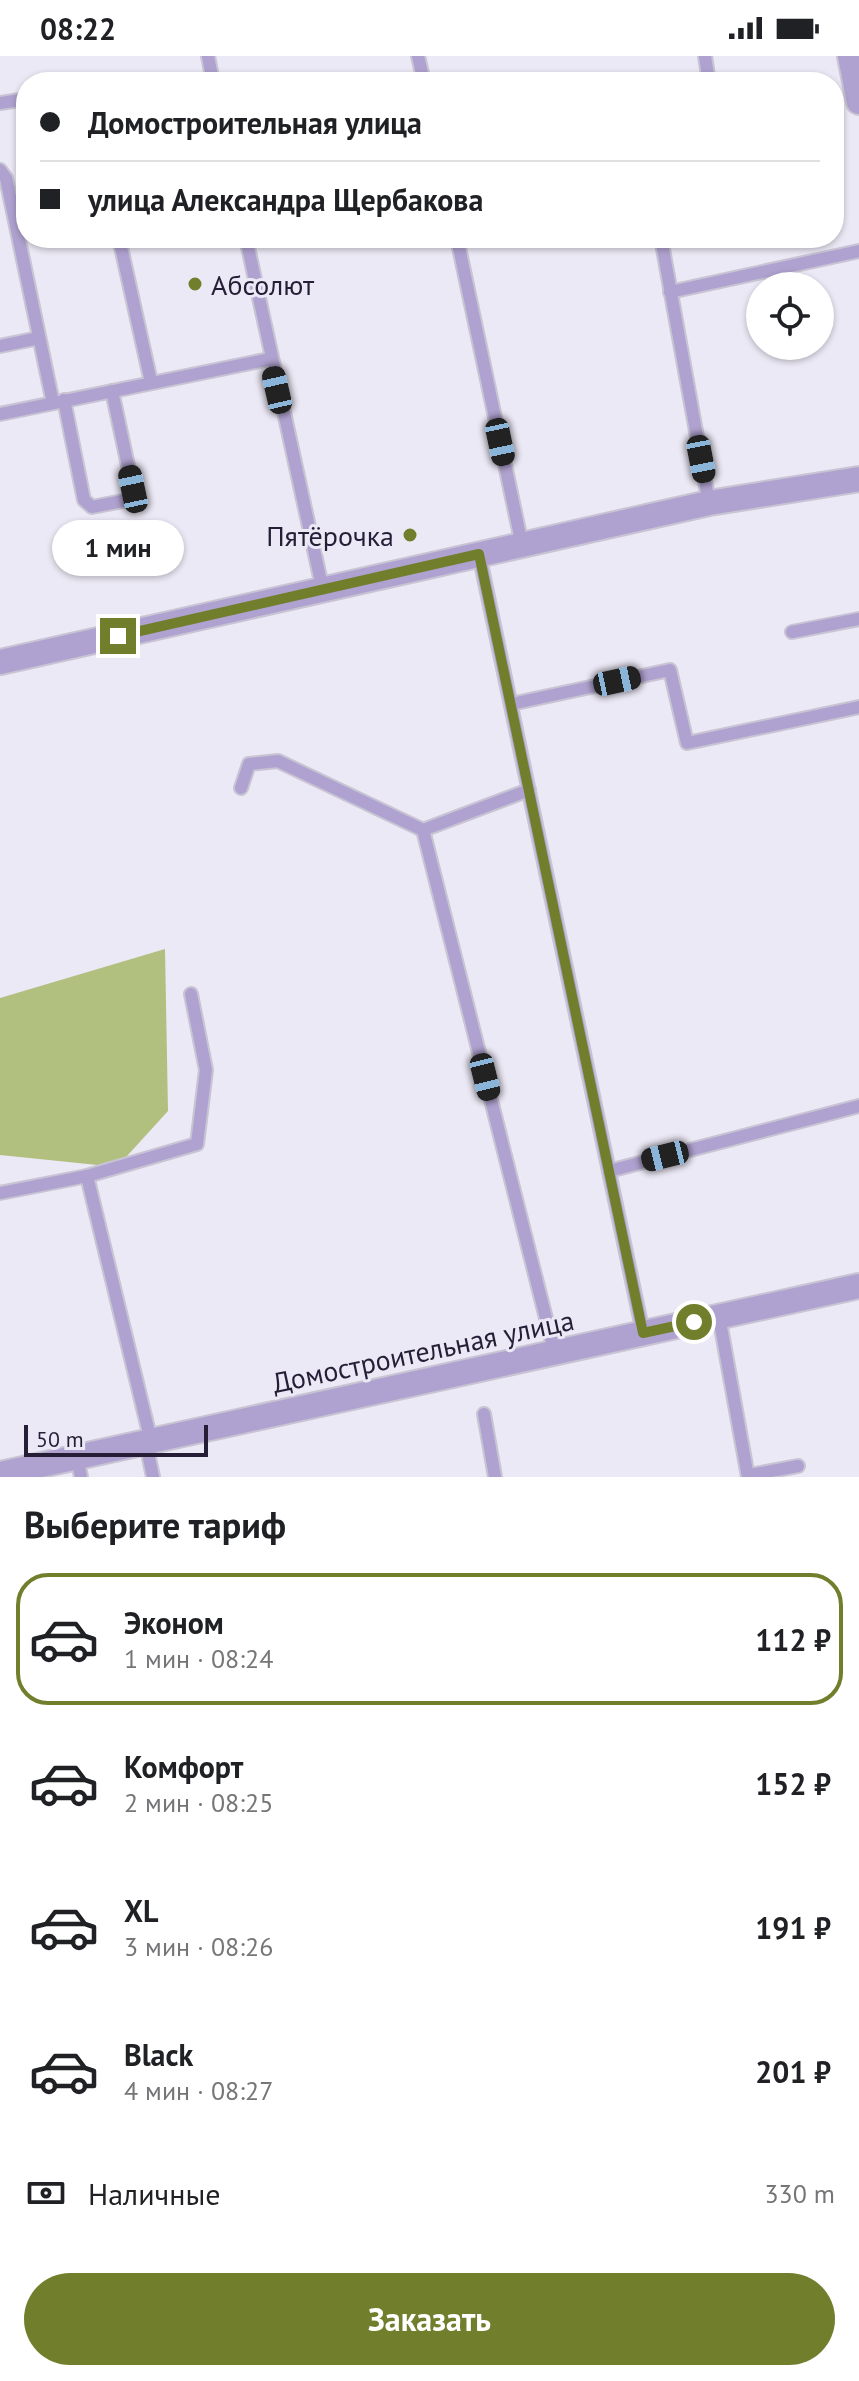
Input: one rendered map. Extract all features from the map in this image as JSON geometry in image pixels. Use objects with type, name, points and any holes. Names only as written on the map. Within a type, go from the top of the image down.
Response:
[{"type":"street","points":[[850,56],[859,102]]},
{"type":"street","points":[[0,662],[709,503],[859,479]]},
{"type":"street","name":"Домостроительная улица","points":[[0,1474],[79,1467],[151,1441],[859,1286]]},
{"type":"lane","points":[[0,170],[6,178],[16,226]]},
{"type":"lane","points":[[20,248],[39,338],[84,500],[92,507],[128,500],[133,489],[112,391]]},
{"type":"lane","points":[[121,248],[151,382]]},
{"type":"lane","points":[[248,248],[323,591]]},
{"type":"lane","points":[[459,248],[522,545]]},
{"type":"lane","points":[[663,248],[709,503]]},
{"type":"lane","points":[[670,292],[859,251]]},
{"type":"lane","points":[[0,346],[39,338]]},
{"type":"lane","points":[[0,414],[270,359]]},
{"type":"lane","points":[[479,554],[643,1333]]},
{"type":"lane","points":[[792,632],[859,619]]},
{"type":"lane","points":[[511,704],[670,670],[687,743],[859,707]]},
{"type":"lane","points":[[241,788],[249,764],[278,761],[423,830],[529,790]]},
{"type":"lane","points":[[423,830],[555,1354]]},
{"type":"lane","points":[[0,1193],[87,1176],[197,1144],[206,1070],[191,994]]},
{"type":"lane","points":[[609,1171],[859,1106]]},
{"type":"lane","points":[[87,1176],[151,1441],[149,1458],[153,1477]]},
{"type":"lane","points":[[719,1316],[749,1476],[798,1466]]},
{"type":"lane","points":[[484,1414],[495,1477]]},
{"type":"green space","points":[[165,949],[168,1111],[117,1167],[0,1155],[0,998]]},
{"type":"place","name":"Абсолют","points":[[195,284]]},
{"type":"place","name":"Пятёрочка","points":[[410,535]]},
{"type":"route","points":[[118,636],[479,554],[643,1333],[694,1322]]}]
